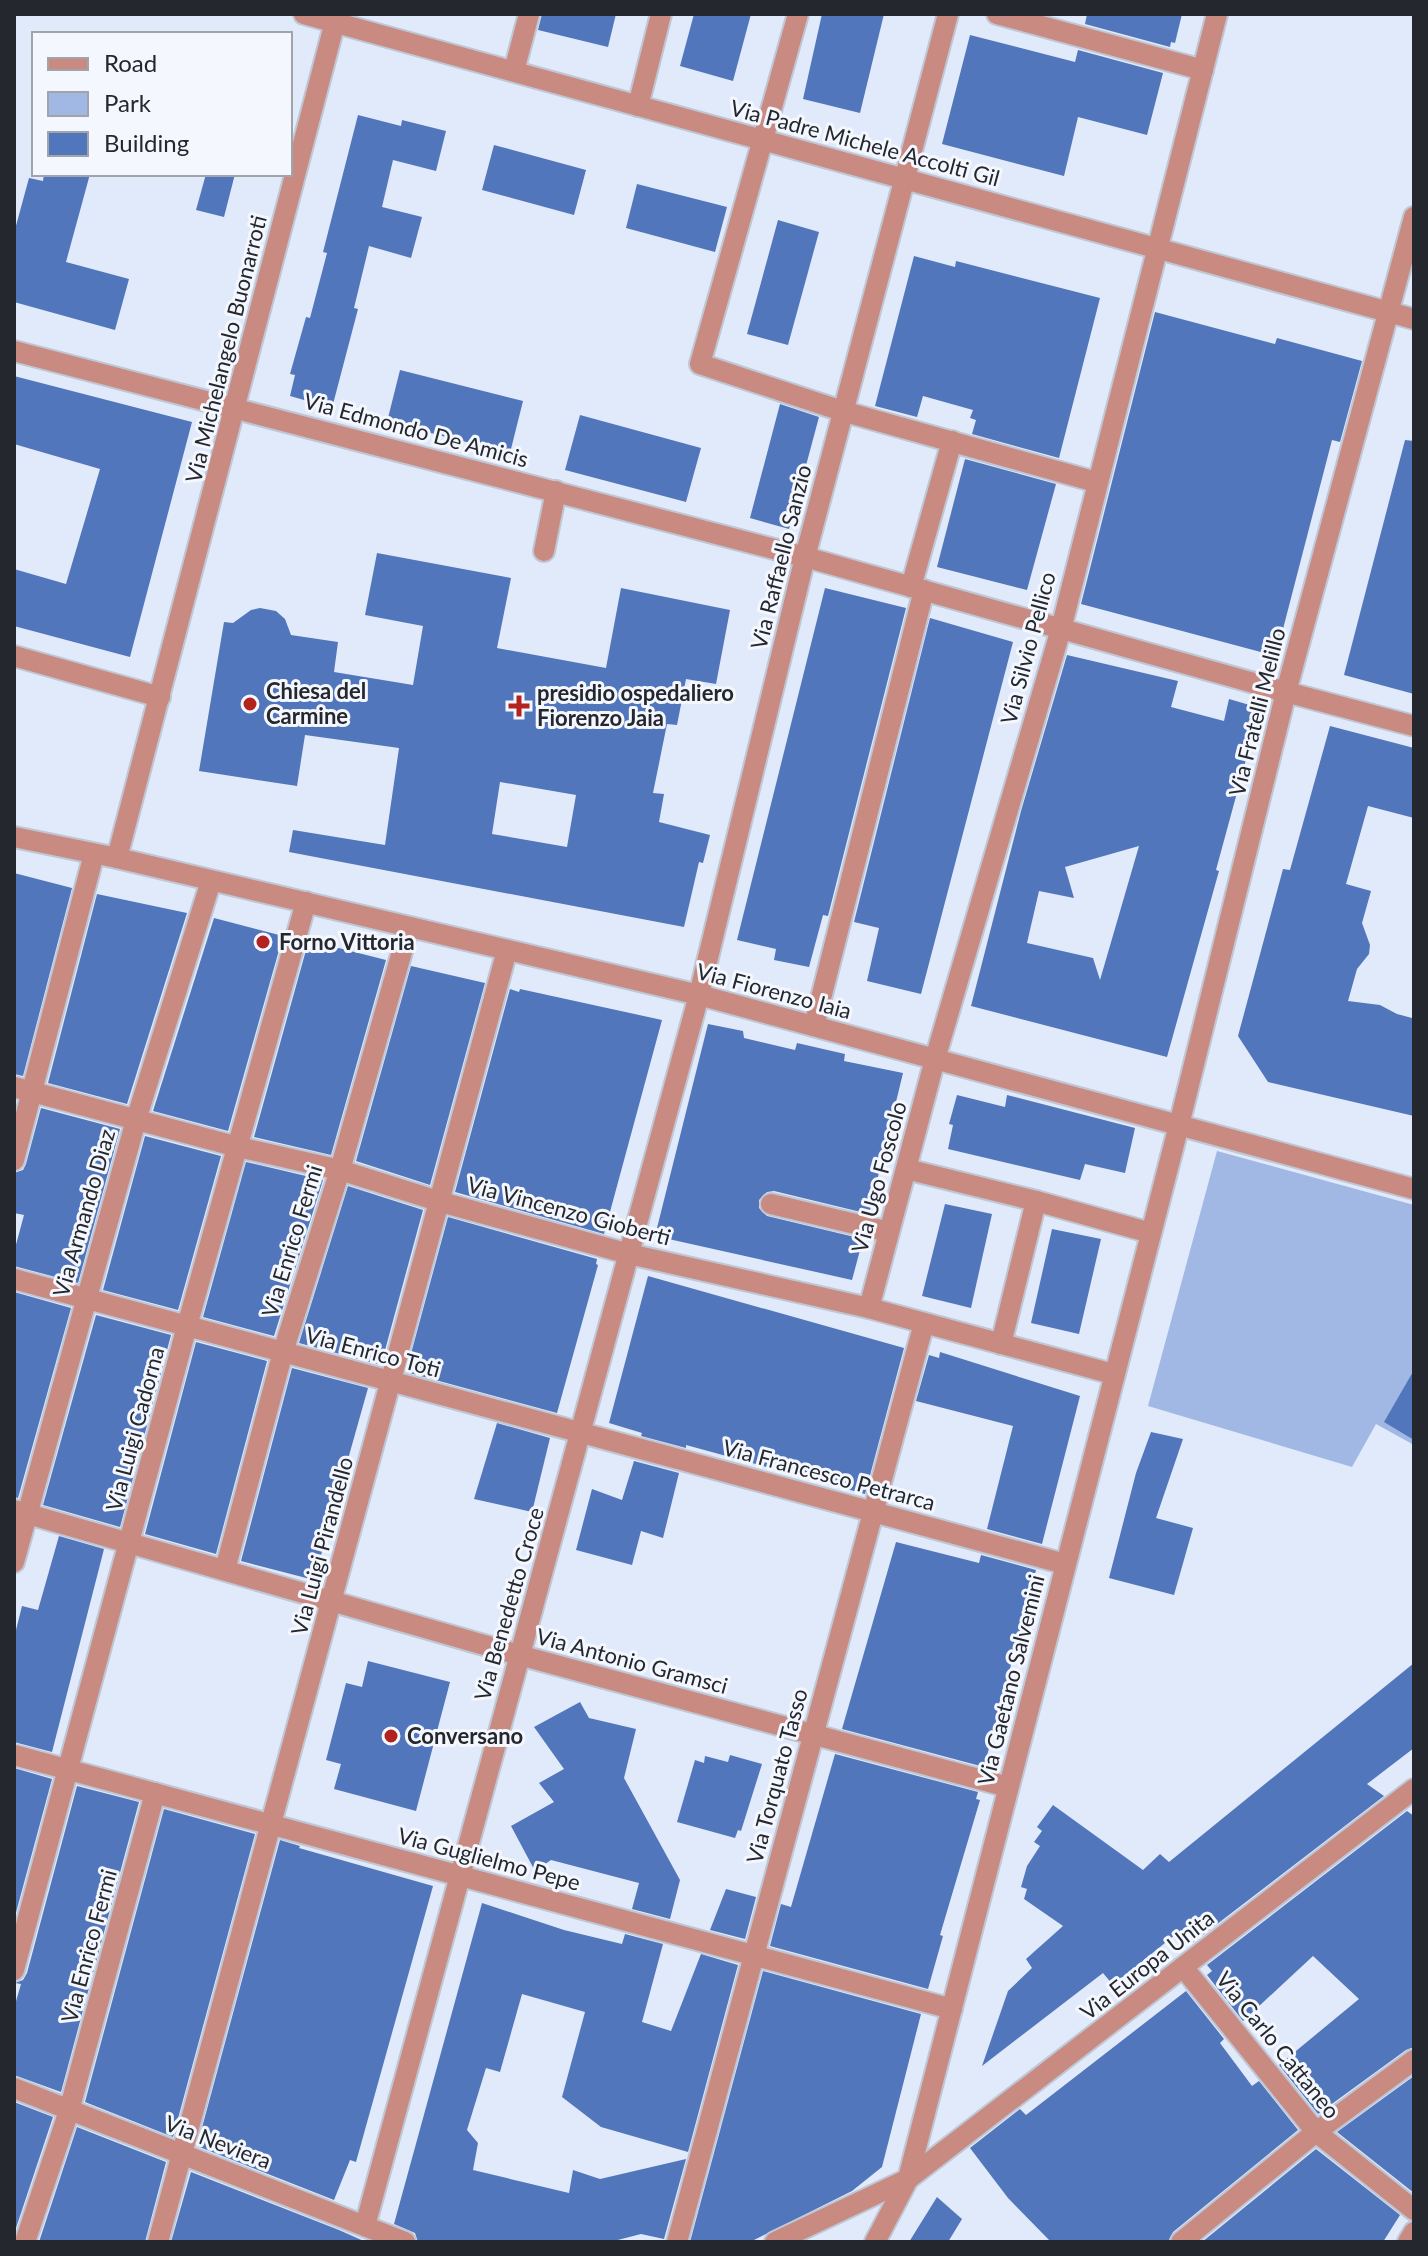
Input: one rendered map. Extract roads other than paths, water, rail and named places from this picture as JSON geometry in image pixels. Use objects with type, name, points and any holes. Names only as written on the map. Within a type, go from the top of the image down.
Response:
[{"type":"street","name":"Via Padre Michele Accolti Gil","points":[[304,14],[336,18],[638,106],[1414,319]]},
{"type":"street","points":[[514,71],[529,14]]},
{"type":"street","points":[[638,106],[661,14]]},
{"type":"street","points":[[798,14],[700,364],[842,411],[1096,482]]},
{"type":"street","name":"Via Raffaello Sanzio","points":[[699,995],[842,411],[948,14]]},
{"type":"street","points":[[997,14],[1203,70]]},
{"type":"street","name":"Via Silvio Pellico","points":[[935,1059],[1061,629],[1217,14]]},
{"type":"street","name":"Via Michelangelo Buonarroti","points":[[117,858],[336,18]]},
{"type":"street","name":"Via Fratelli Melillo","points":[[1179,1125],[1286,692],[1414,217]]},
{"type":"street","name":"Via Edmondo De Amicis","points":[[14,351],[805,557],[1061,629]]},
{"type":"street","points":[[814,1026],[952,441]]},
{"type":"street","points":[[544,551],[556,491]]},
{"type":"street","points":[[1061,629],[1414,726]]},
{"type":"street","points":[[14,656],[160,697]]},
{"type":"street","name":"Via Fiorenzo Iaia","points":[[14,837],[117,858],[699,995],[1414,1189]]},
{"type":"street","points":[[14,1160],[24,1090],[94,854]]},
{"type":"street","name":"Via Armando Diaz","points":[[14,1562],[21,1512],[136,1120],[211,881]]},
{"type":"street","name":"Via Luigi Cadorna","points":[[14,1970],[187,1326],[306,902]]},
{"type":"street","name":"Via Enrico Fermi","points":[[225,1570],[283,1352],[340,1170],[409,927]]},
{"type":"street","name":"Via Luigi Pirandello","points":[[158,2242],[507,950]]},
{"type":"street","name":"Via Benedetto Croce","points":[[365,2226],[699,995]]},
{"type":"street","name":"Via Ugo Foscolo","points":[[869,1308],[935,1059]]},
{"type":"street","name":"Via Vincenzo Gioberti","points":[[24,1090],[238,1147],[340,1170],[441,1202],[629,1254],[869,1308],[1113,1374]]},
{"type":"street","name":"Via Gaetano Salvemini","points":[[875,2242],[908,2179],[1179,1125]]},
{"type":"street","points":[[906,1169],[1151,1233]]},
{"type":"street","points":[[1001,1344],[1036,1201]]},
{"type":"street","points":[[771,1204],[889,1232]]},
{"type":"street","name":"Via Enrico Toti","points":[[14,1279],[581,1433]]},
{"type":"street","name":"Via Torquato Tasso","points":[[677,2242],[924,1323]]},
{"type":"street","name":"Via Francesco Petrarca","points":[[581,1433],[1065,1564]]},
{"type":"street","name":"Via Antonio Gramsci","points":[[21,1512],[519,1655],[1008,1787]]},
{"type":"street","name":"Via Guglielmo Pepe","points":[[14,1755],[952,2009]]},
{"type":"street","name":"Via Europa Unita","points":[[908,2179],[1414,1789]]},
{"type":"street","name":"Via Enrico Fermi","points":[[25,2242],[69,2111],[155,1793]]},
{"type":"street","name":"Via Carlo Cattaneo","points":[[1183,1967],[1316,2132],[1414,2210]]},
{"type":"street","points":[[1181,2242],[1316,2132],[1414,2060]]},
{"type":"street","name":"Via Neviera","points":[[14,2088],[405,2242]]},
{"type":"street","points":[[775,2242],[908,2179]]},
{"type":"street","points":[[1408,2242],[1414,2232]]},
{"type":"place","name":"Chiesa del Carmine","points":[[250,704]]},
{"type":"place","name":"presidio ospedaliero Fiorenzo Jaia","points":[[519,706]]},
{"type":"place","name":"Forno Vittoria","points":[[263,942]]},
{"type":"place","name":"Conversano","points":[[391,1736]]}]
